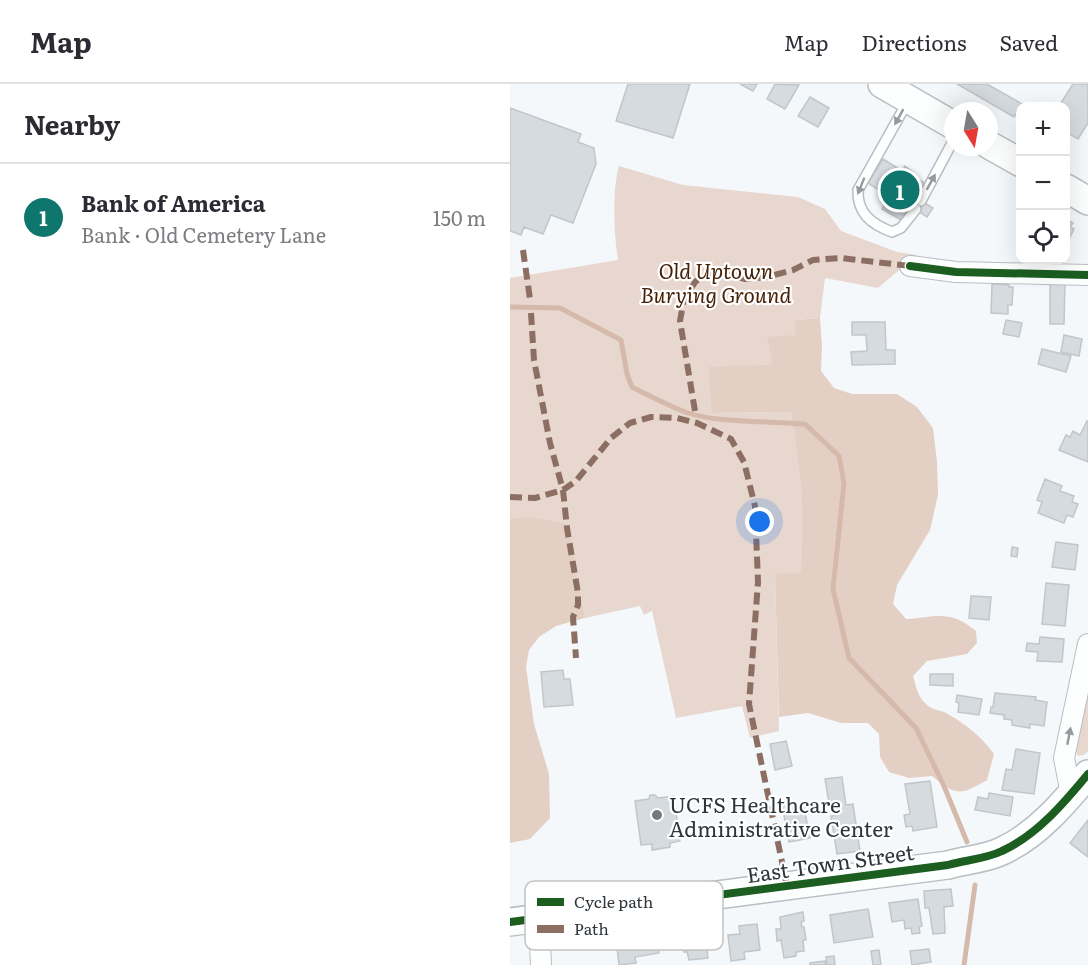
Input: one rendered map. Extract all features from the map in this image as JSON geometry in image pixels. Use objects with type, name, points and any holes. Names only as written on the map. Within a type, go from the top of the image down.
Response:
[{"type":"street","points":[[882,84],[944,120]]},
{"type":"street","points":[[998,150],[1016,161]]},
{"type":"street","points":[[910,266],[956,272],[1088,275]]},
{"type":"street","points":[[1079,784],[1064,758],[1088,644]]},
{"type":"street","name":"East Town Street","points":[[723,895],[948,865],[1000,852],[1028,836],[1079,784]]},
{"type":"street","name":"East Town Street","points":[[510,922],[525,920]]},
{"type":"street","points":[[540,950],[541,965]]},
{"type":"lane","points":[[909,99],[858,190],[860,209],[867,219],[892,232],[901,228],[918,205],[945,156]]},
{"type":"green space","name":"Old Uptown Burying Ground","points":[[619,166],[683,185],[798,197],[825,209],[841,231],[897,252],[917,255],[878,288],[825,278],[820,318],[795,320],[796,335],[773,364],[708,368],[713,413],[791,412],[802,495],[801,572],[775,575],[779,731],[750,738],[742,706],[676,718],[652,611],[644,615],[640,606],[585,618],[568,525],[510,536],[510,278],[618,260],[614,213]]},
{"type":"green space","points":[[1088,683],[1088,751],[1078,756],[1074,746]]},
{"type":"shaded area","points":[[820,318],[821,371],[834,388],[852,394],[897,394],[917,407],[933,428],[938,495],[930,530],[897,585],[893,604],[906,619],[950,617],[967,624],[976,631],[977,643],[967,654],[927,661],[913,676],[924,702],[931,708],[944,712],[966,725],[984,741],[994,754],[987,780],[964,791],[953,790],[932,776],[909,778],[889,772],[880,757],[879,734],[868,723],[841,723],[808,713],[779,717],[775,574],[801,572],[802,495],[791,412],[712,413],[708,367],[773,364],[767,337],[795,335],[795,320]]},
{"type":"shaded area","points":[[532,517],[568,524],[585,618],[556,626],[539,637],[529,650],[526,667],[534,724],[549,774],[550,818],[530,839],[510,843],[510,519]]},
{"type":"building","points":[[628,84],[690,84],[673,138],[616,121]]},
{"type":"building","points":[[740,84],[757,84],[753,91]]},
{"type":"building","points":[[775,84],[799,85],[785,109],[767,99]]},
{"type":"building","points":[[957,84],[987,84],[1018,102],[1016,102],[1014,117],[998,108],[998,102],[988,102]]},
{"type":"building","points":[[1073,84],[1088,84],[1088,123],[1078,139],[1070,134],[1070,102],[1062,102]]},
{"type":"building","points":[[810,97],[829,108],[818,127],[798,116]]},
{"type":"building","points":[[510,108],[581,134],[578,142],[594,148],[596,164],[573,223],[551,215],[543,234],[524,227],[521,235],[510,231]]},
{"type":"building","points":[[883,159],[902,171],[905,166],[913,172],[911,176],[925,183],[916,198],[933,208],[927,217],[912,207],[903,221],[882,209],[889,197],[868,183]]},
{"type":"building","points":[[1050,283],[1065,283],[1064,324],[1050,324]]},
{"type":"building","points":[[992,284],[1013,287],[1012,305],[1008,305],[1008,314],[991,313]]},
{"type":"building","points":[[1006,320],[1022,323],[1019,337],[1003,334]]},
{"type":"building","points":[[852,322],[885,322],[886,350],[895,350],[895,364],[852,365],[851,352],[867,351],[866,335],[852,335]]},
{"type":"building","points":[[1064,335],[1082,339],[1079,356],[1061,352]]},
{"type":"building","points":[[1042,349],[1071,356],[1066,372],[1038,364]]},
{"type":"building","points":[[1087,421],[1088,462],[1059,450],[1066,435],[1070,437],[1073,431],[1080,435]]},
{"type":"building","points":[[1045,479],[1062,486],[1060,491],[1074,496],[1072,502],[1078,504],[1073,517],[1067,515],[1064,523],[1038,513],[1042,502],[1037,500]]},
{"type":"building","points":[[1056,542],[1078,545],[1075,570],[1052,567]]},
{"type":"building","points":[[1012,547],[1018,548],[1017,557],[1011,556]]},
{"type":"building","points":[[1046,583],[1069,585],[1065,626],[1042,624]]},
{"type":"building","points":[[971,596],[991,597],[989,620],[969,618]]},
{"type":"building","points":[[1040,637],[1064,639],[1062,662],[1037,661],[1038,652],[1026,651],[1027,643],[1039,644]]},
{"type":"building","points":[[563,670],[564,679],[570,679],[573,705],[544,707],[541,672]]},
{"type":"building","points":[[930,674],[953,674],[953,686],[930,685]]},
{"type":"building","points":[[995,693],[1036,697],[1035,700],[1047,702],[1044,726],[1030,724],[1030,728],[1012,725],[1012,720],[1004,719],[1004,715],[990,713]]},
{"type":"building","points":[[957,695],[982,699],[979,715],[958,712]]},
{"type":"building","points":[[786,741],[792,766],[775,770],[770,744]]},
{"type":"building","points":[[1016,749],[1040,753],[1034,794],[1002,790],[1006,769],[1012,770]]},
{"type":"building","points":[[842,777],[846,805],[853,804],[860,851],[837,854],[831,816],[836,815],[834,808],[830,809],[825,779]]},
{"type":"building","points":[[930,781],[937,827],[913,831],[912,826],[906,827],[904,815],[910,814],[905,784]]},
{"type":"building","points":[[989,793],[1013,797],[1010,816],[975,810],[978,797],[988,799]]},
{"type":"building","name":"UCFS Healthcare Administrative Center","points":[[650,795],[658,798],[674,796],[680,841],[670,843],[670,847],[652,850],[652,844],[641,845],[635,801],[649,799]]},
{"type":"building","points":[[795,802],[796,809],[804,807],[810,838],[789,842],[782,805]]},
{"type":"building","points":[[1088,820],[1088,857],[1070,843]]},
{"type":"building","points":[[951,889],[953,906],[944,907],[945,933],[933,934],[929,908],[925,908],[924,891]]},
{"type":"building","points":[[918,899],[922,926],[919,927],[920,933],[912,934],[911,928],[905,929],[904,920],[892,922],[889,903]]},
{"type":"building","points":[[868,909],[873,937],[834,943],[830,915]]},
{"type":"building","points":[[803,912],[804,921],[801,922],[806,940],[803,940],[804,951],[796,952],[796,956],[784,958],[781,940],[777,941],[776,929],[781,929],[780,917]]},
{"type":"building","points":[[757,924],[760,950],[744,952],[745,959],[731,961],[728,935],[740,934],[739,926]]},
{"type":"building","points":[[929,949],[931,962],[912,965],[910,951]]},
{"type":"building","points":[[617,950],[659,950],[659,953],[635,957],[636,963],[619,965]]},
{"type":"building","points":[[684,950],[707,950],[708,958],[689,960],[687,952]]},
{"type":"building","points":[[879,950],[881,965],[873,965],[871,951]]},
{"type":"building","points":[[834,956],[835,965],[827,965],[826,957]]},
{"type":"building","points":[[825,961],[826,965],[810,965],[810,963]]},
{"type":"waterway","points":[[510,307],[560,308],[621,340],[627,374],[632,387],[667,404],[688,413],[714,419],[805,424],[839,456],[844,483],[833,589],[849,658],[916,728],[944,786],[967,842]]},
{"type":"waterway","points":[[964,965],[975,885]]},
{"type":"marked path","points":[[523,250],[530,299]]},
{"type":"marked path","points":[[695,411],[680,321],[684,298],[696,281],[711,275],[730,275],[745,279],[767,277],[793,270],[813,260],[841,258],[910,266]]},
{"type":"marked path","points":[[531,313],[534,360],[550,443],[563,490],[578,593],[578,605],[573,617],[576,658]]},
{"type":"marked path","points":[[510,497],[535,498],[563,490],[576,481],[611,438],[630,423],[651,417],[677,418],[697,423],[731,439],[744,462],[755,506],[758,582],[749,704],[787,886]]},
{"type":"cycle path","points":[[910,266],[956,272],[1088,275]]},
{"type":"cycle path","points":[[723,894],[948,865],[996,854],[1015,844],[1038,827],[1088,774]]},
{"type":"cycle path","points":[[510,922],[525,920]]},
{"type":"place","name":"Bank of America","points":[[900,190]]},
{"type":"place","name":"UCFS Healthcare Administrative Center","points":[[657,815]]}]
